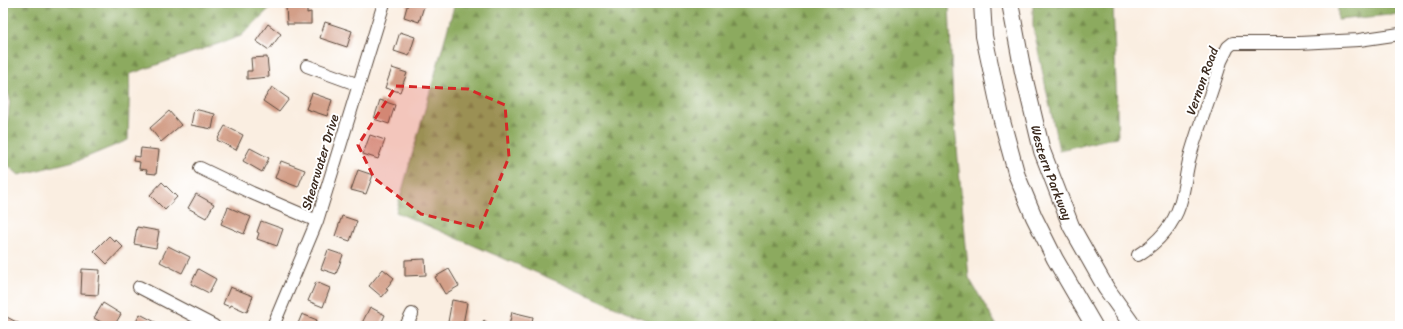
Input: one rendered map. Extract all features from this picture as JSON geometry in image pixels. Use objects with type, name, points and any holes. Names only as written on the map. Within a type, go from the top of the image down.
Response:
[{"type":"main road","points":[[982,3],[984,36],[1002,122],[1017,176],[1055,259],[1094,326]]},
{"type":"main road","name":"Western Parkway","points":[[1010,3],[1023,72],[1042,151],[1071,226],[1106,288],[1133,326]]},
{"type":"street","name":"Shearwater Drive","points":[[273,326],[317,221],[384,3]]},
{"type":"street","name":"Vernon Road","points":[[1138,254],[1149,248],[1157,240],[1172,222],[1180,204],[1191,154],[1221,61],[1228,47],[1233,43],[1299,43],[1359,40],[1400,34]]},
{"type":"street","points":[[307,66],[359,85]]},
{"type":"street","points":[[200,168],[252,194],[317,221]]},
{"type":"street","points":[[139,287],[214,326]]},
{"type":"street","points":[[406,326],[412,314]]},
{"type":"highlighted area","points":[[396,86],[468,89],[505,105],[509,157],[480,228],[421,214],[374,178],[358,145]]},
{"type":"green space","points":[[3,3],[275,3],[241,36],[130,74],[128,140],[82,159],[19,175],[3,161],[10,99],[3,77]]},
{"type":"green space","points":[[455,3],[949,3],[953,105],[969,278],[997,326],[660,326],[396,212]]},
{"type":"green space","points":[[1033,3],[1113,3],[1118,137],[1059,150],[1033,26]]},
{"type":"green space","points":[[1338,3],[1400,3],[1400,14],[1338,20]]},
{"type":"building","points":[[408,3],[425,3],[419,22],[404,17]]},
{"type":"building","points":[[286,6],[307,6],[307,13],[311,12],[311,24],[287,24]]},
{"type":"building","points":[[325,22],[352,31],[347,47],[320,38]]},
{"type":"building","points":[[268,24],[281,34],[269,50],[256,41]]},
{"type":"building","points":[[400,32],[415,37],[409,56],[394,51]]},
{"type":"building","points":[[267,57],[269,77],[247,79],[247,71],[252,71],[251,58]]},
{"type":"building","points":[[392,68],[407,73],[400,92],[385,88]]},
{"type":"building","points":[[272,87],[289,99],[279,112],[263,101]]},
{"type":"building","points":[[312,93],[332,100],[327,116],[306,109]]},
{"type":"building","points":[[380,100],[395,105],[389,124],[374,119]]},
{"type":"building","points":[[194,109],[215,114],[212,129],[191,125]]},
{"type":"building","points":[[169,111],[181,125],[161,142],[150,128]]},
{"type":"building","points":[[225,126],[243,135],[236,150],[217,140]]},
{"type":"building","points":[[370,135],[385,140],[378,159],[363,154]]},
{"type":"building","points":[[141,148],[159,150],[156,174],[146,173],[147,170],[139,169],[140,162],[133,161],[134,156],[140,157]]},
{"type":"building","points":[[250,148],[269,158],[262,172],[243,161]]},
{"type":"building","points":[[281,161],[305,170],[298,187],[275,178]]},
{"type":"building","points":[[358,170],[373,175],[366,194],[351,190]]},
{"type":"building","points":[[162,182],[177,197],[165,210],[150,195]]},
{"type":"building","points":[[196,194],[214,204],[206,218],[188,208]]},
{"type":"building","points":[[228,207],[251,217],[244,234],[221,224]]},
{"type":"building","points":[[342,216],[357,221],[350,241],[335,236]]},
{"type":"building","points":[[261,221],[283,229],[277,246],[257,239],[259,233],[257,232]]},
{"type":"building","points":[[137,227],[159,231],[156,248],[134,244]]},
{"type":"building","points":[[109,236],[123,247],[107,264],[94,251]]},
{"type":"building","points":[[168,246],[190,257],[182,273],[160,262]]},
{"type":"building","points":[[328,250],[343,255],[336,274],[321,269]]},
{"type":"building","points":[[425,259],[426,275],[405,276],[405,260]]},
{"type":"building","points":[[82,269],[100,270],[98,295],[81,294]]},
{"type":"building","points":[[198,269],[216,279],[209,293],[191,284]]},
{"type":"building","points":[[383,269],[394,278],[386,289],[388,290],[382,297],[369,286]]},
{"type":"building","points":[[449,269],[459,286],[445,294],[435,277]]},
{"type":"building","points":[[316,282],[330,288],[323,307],[308,301]]},
{"type":"building","points":[[230,287],[253,296],[247,312],[231,305],[230,307],[223,304]]},
{"type":"building","points":[[452,300],[467,303],[463,324],[448,322]]},
{"type":"building","points":[[103,303],[121,314],[114,326],[108,326],[94,318]]},
{"type":"building","points":[[370,307],[385,315],[380,326],[361,325]]},
{"type":"building","points":[[512,312],[533,317],[531,326],[509,326]]},
{"type":"building","points":[[140,314],[157,323],[156,326],[134,326]]},
{"type":"building","points":[[302,314],[317,320],[314,326],[297,326]]},
{"type":"building","points":[[3,315],[22,325],[22,326],[3,326]]},
{"type":"building","points":[[484,320],[491,326],[479,326]]}]
